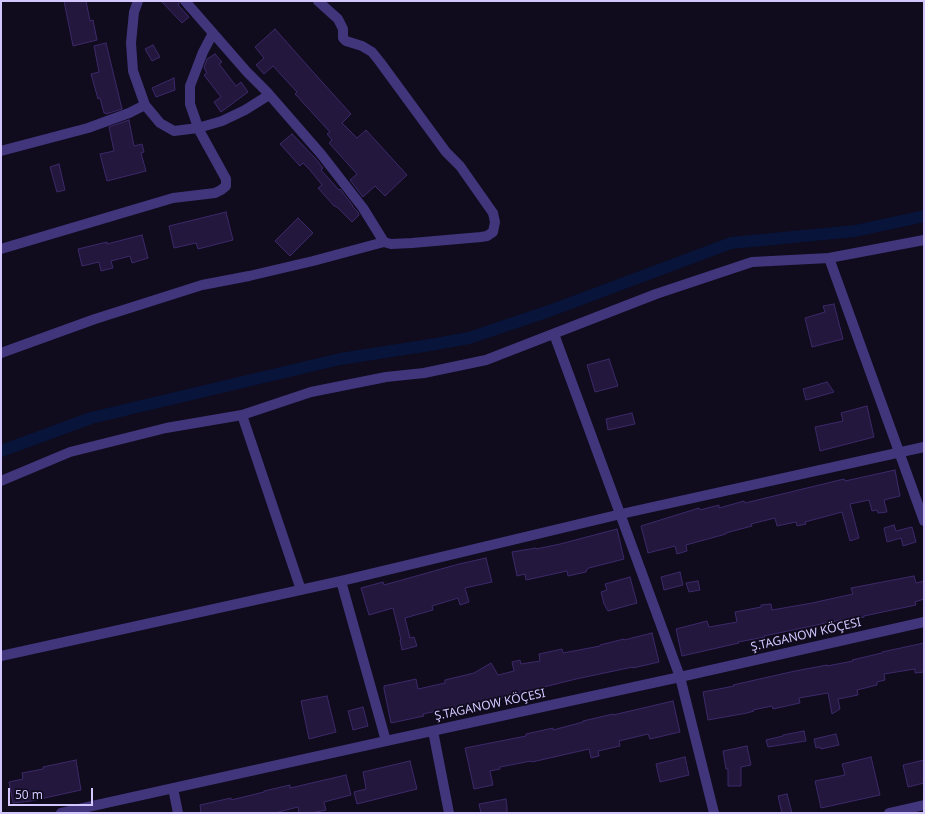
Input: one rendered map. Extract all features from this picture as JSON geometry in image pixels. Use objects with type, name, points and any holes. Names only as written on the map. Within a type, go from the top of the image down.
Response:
[{"type":"street","points":[[138,1],[134,12],[131,43],[133,71],[145,105],[160,123],[174,131],[198,128],[222,121],[245,110],[269,95]]},
{"type":"street","points":[[185,1],[321,154],[362,208],[384,242]]},
{"type":"street","points":[[1,352],[202,284],[249,276],[384,242],[391,244],[412,243],[487,236],[492,232],[495,222],[493,213],[460,166],[446,152],[372,52],[362,46],[346,41],[343,38],[343,29],[338,19],[318,1]]},
{"type":"street","points":[[1,249],[173,198],[215,193],[226,186],[226,179],[212,156],[198,128],[190,104],[190,86],[203,52],[213,33]]},
{"type":"street","points":[[1,151],[88,128],[145,105]]},
{"type":"street","points":[[1,481],[70,452],[166,428],[242,415],[312,392],[386,377],[424,373],[486,360],[656,294],[752,262],[829,258],[924,240]]},
{"type":"street","points":[[829,258],[924,521]]},
{"type":"street","points":[[554,334],[680,677],[714,813]]},
{"type":"street","points":[[242,415],[301,590]]},
{"type":"street","points":[[1,656],[341,581],[621,514],[924,447]]},
{"type":"street","points":[[341,581],[386,741]]},
{"type":"street","name":"Ş.TAGANOW KÖÇESI","points":[[60,813],[924,622]]},
{"type":"street","points":[[433,731],[449,813]]},
{"type":"street","points":[[173,788],[178,813]]},
{"type":"street","points":[[889,813],[924,805]]},
{"type":"building","points":[[64,1],[86,1],[90,21],[93,20],[97,40],[73,46]]},
{"type":"building","points":[[161,1],[179,1],[178,5],[189,17],[182,23]]},
{"type":"building","points":[[275,29],[351,114],[342,123],[357,138],[366,130],[407,175],[385,196],[375,186],[363,197],[350,180],[357,174],[329,143],[332,140],[327,134],[330,132],[295,94],[297,92],[273,66],[264,74],[256,65],[264,58],[255,47]]},
{"type":"building","points":[[106,43],[122,109],[106,114],[104,113],[100,98],[98,99],[91,74],[99,72],[94,46]]},
{"type":"building","points":[[153,45],[160,57],[152,61],[145,49]]},
{"type":"building","points":[[215,54],[222,62],[219,64],[236,86],[241,82],[248,92],[221,112],[214,102],[221,97],[204,75],[207,73],[204,68],[207,59]]},
{"type":"building","points":[[174,78],[175,90],[156,97],[152,88]]},
{"type":"building","points":[[129,120],[134,146],[142,144],[144,152],[141,153],[146,171],[107,181],[100,154],[114,151],[109,127]]},
{"type":"building","points":[[292,134],[316,159],[323,168],[321,170],[339,190],[340,189],[358,212],[359,215],[352,222],[334,206],[318,188],[322,185],[310,170],[303,163],[300,166],[280,144]]},
{"type":"building","points":[[59,164],[65,190],[57,192],[50,167]]},
{"type":"building","points":[[226,212],[233,240],[198,249],[196,243],[174,248],[169,226]]},
{"type":"building","points":[[298,218],[313,233],[290,256],[275,241]]},
{"type":"building","points":[[142,235],[148,258],[132,263],[130,256],[111,261],[113,268],[101,271],[99,262],[82,266],[78,249],[107,242],[107,244]]},
{"type":"building","points":[[834,304],[843,339],[812,347],[805,318],[825,312],[823,306]]},
{"type":"building","points":[[609,359],[618,386],[595,392],[587,365]]},
{"type":"building","points":[[827,382],[834,392],[806,400],[803,389]]},
{"type":"building","points":[[867,406],[874,437],[820,451],[815,427],[843,421],[841,413]]},
{"type":"building","points":[[632,413],[635,424],[608,430],[606,419]]},
{"type":"building","points":[[895,470],[900,496],[884,500],[887,512],[878,513],[877,510],[872,511],[869,500],[850,504],[859,538],[850,541],[842,512],[805,522],[806,524],[797,526],[796,522],[777,526],[775,518],[751,524],[752,526],[686,545],[687,551],[677,554],[675,546],[648,553],[641,526],[699,508],[700,510],[719,505],[719,508],[744,501],[745,503],[844,479],[845,481]]},
{"type":"building","points":[[894,525],[896,531],[912,527],[916,542],[903,546],[901,538],[887,542],[884,528]]},
{"type":"building","points":[[617,529],[624,559],[589,568],[586,572],[568,576],[567,571],[526,580],[525,574],[517,576],[512,552],[560,544]]},
{"type":"building","points":[[486,558],[492,582],[465,588],[469,602],[460,605],[458,598],[432,606],[433,610],[405,618],[410,638],[414,637],[417,646],[402,650],[393,608],[369,615],[361,588],[383,582],[384,585]]},
{"type":"building","points":[[680,572],[683,585],[664,590],[661,577]]},
{"type":"building","points":[[914,576],[916,583],[924,581],[924,599],[915,602],[916,605],[841,622],[841,620],[764,636],[765,637],[682,656],[676,629],[707,621],[709,627],[737,622],[735,612],[761,607],[761,605],[771,604],[772,610],[812,603],[853,594],[851,588]]},
{"type":"building","points":[[630,577],[637,603],[608,611],[604,604],[601,592],[607,590],[605,584]]},
{"type":"building","points":[[698,581],[700,590],[689,592],[686,583]]},
{"type":"building","points":[[652,633],[659,662],[576,679],[476,704],[423,714],[424,716],[391,723],[384,686],[416,679],[418,689],[445,683],[445,680],[474,673],[491,663],[498,675],[514,671],[512,662],[520,660],[521,664],[540,661],[539,654],[562,649],[563,653],[600,646]]},
{"type":"building","points":[[924,643],[924,672],[915,673],[915,669],[884,674],[885,680],[877,682],[877,685],[857,690],[858,695],[838,699],[840,709],[832,714],[828,693],[799,698],[800,703],[773,709],[772,706],[753,710],[754,711],[747,713],[708,720],[703,692],[795,671],[853,661],[852,660],[882,652]]},
{"type":"building","points":[[327,696],[336,732],[309,739],[301,701]]},
{"type":"building","points":[[673,701],[680,732],[650,739],[648,734],[619,741],[620,746],[598,751],[599,756],[591,758],[589,749],[532,762],[500,767],[500,769],[490,771],[493,785],[474,789],[465,748],[526,736],[526,734],[553,728],[553,730],[583,721]]},
{"type":"building","points":[[363,707],[368,726],[353,730],[348,711]]},
{"type":"building","points":[[804,731],[806,741],[768,747],[766,740]]},
{"type":"building","points":[[836,734],[839,745],[821,749],[820,747],[816,748],[814,739]]},
{"type":"building","points":[[747,746],[751,765],[741,767],[741,786],[728,786],[728,769],[726,769],[723,751]]},
{"type":"building","points":[[685,757],[689,775],[660,782],[656,764]]},
{"type":"building","points":[[871,757],[880,795],[821,808],[815,781],[845,775],[842,764]]},
{"type":"building","points":[[76,760],[81,790],[31,801],[13,803],[9,782],[23,779],[22,773]]},
{"type":"building","points":[[924,760],[924,783],[908,787],[903,765]]},
{"type":"building","points":[[410,761],[417,789],[357,804],[354,792],[366,789],[363,772]]},
{"type":"building","points":[[346,775],[351,795],[324,802],[326,810],[311,813],[299,813],[298,807],[275,813],[201,813],[200,805],[231,798],[231,800],[290,785],[290,788]]},
{"type":"building","points":[[787,794],[792,813],[782,813],[778,796]]},
{"type":"building","points":[[506,799],[507,812],[481,813],[479,804]]},
{"type":"waterway","points":[[1,451],[91,418],[340,359],[469,338],[552,310],[731,243],[855,231],[924,216]]}]
